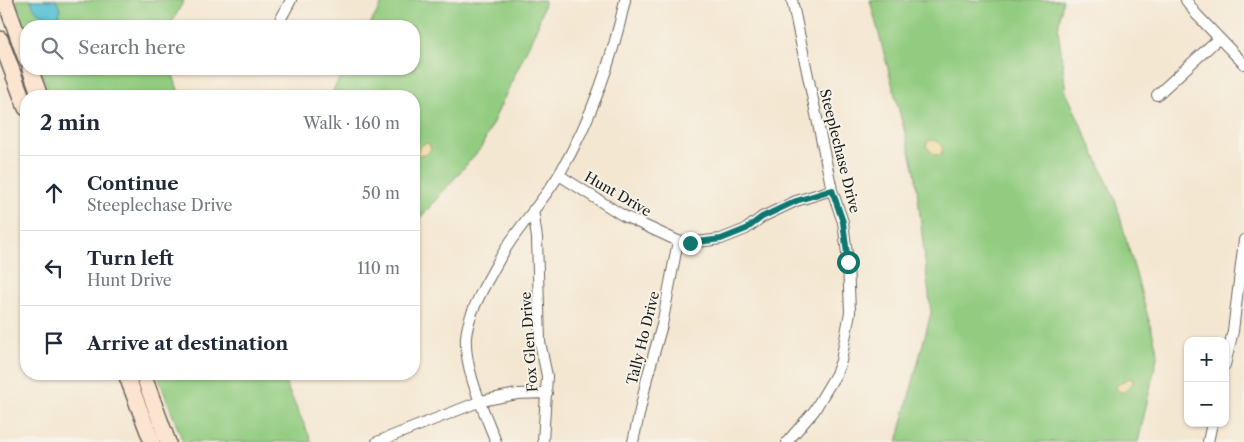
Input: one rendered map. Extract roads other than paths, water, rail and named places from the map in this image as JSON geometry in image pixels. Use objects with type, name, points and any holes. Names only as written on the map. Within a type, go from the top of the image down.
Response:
[{"type":"main road","points":[[4,0],[20,43]]},
{"type":"main road","points":[[0,39],[20,92]]},
{"type":"main road","points":[[32,75],[38,90]]},
{"type":"main road","points":[[128,380],[152,442]]},
{"type":"main road","points":[[145,380],[168,442]]},
{"type":"street","points":[[280,20],[291,0]]},
{"type":"street","points":[[496,442],[468,361],[466,338],[469,318],[513,237],[559,175],[580,136],[599,93],[613,54],[625,0]]},
{"type":"street","name":"Steeplechase Drive","points":[[788,442],[814,411],[836,374],[841,361],[850,312],[848,262],[843,222],[832,190],[792,0]]},
{"type":"street","points":[[1186,0],[1196,14],[1244,64]]},
{"type":"street","points":[[1157,95],[1219,38]]},
{"type":"street","name":"Hunt Drive","points":[[559,175],[622,216],[678,241],[690,243],[721,239],[746,229],[762,217],[796,201],[832,190]]},
{"type":"street","name":"Fox Glen Drive","points":[[533,210],[537,238],[540,342],[547,376],[542,442]]},
{"type":"street","points":[[1229,348],[1233,331],[1244,240]]},
{"type":"street","name":"Tally Ho Drive","points":[[632,442],[662,325],[678,241]]},
{"type":"street","points":[[377,442],[481,401],[517,394],[547,393]]},
{"type":"street","points":[[1208,442],[1211,427]]},
{"type":"water","points":[[31,0],[56,0],[60,9],[59,16],[45,16],[41,14],[35,9]]}]
